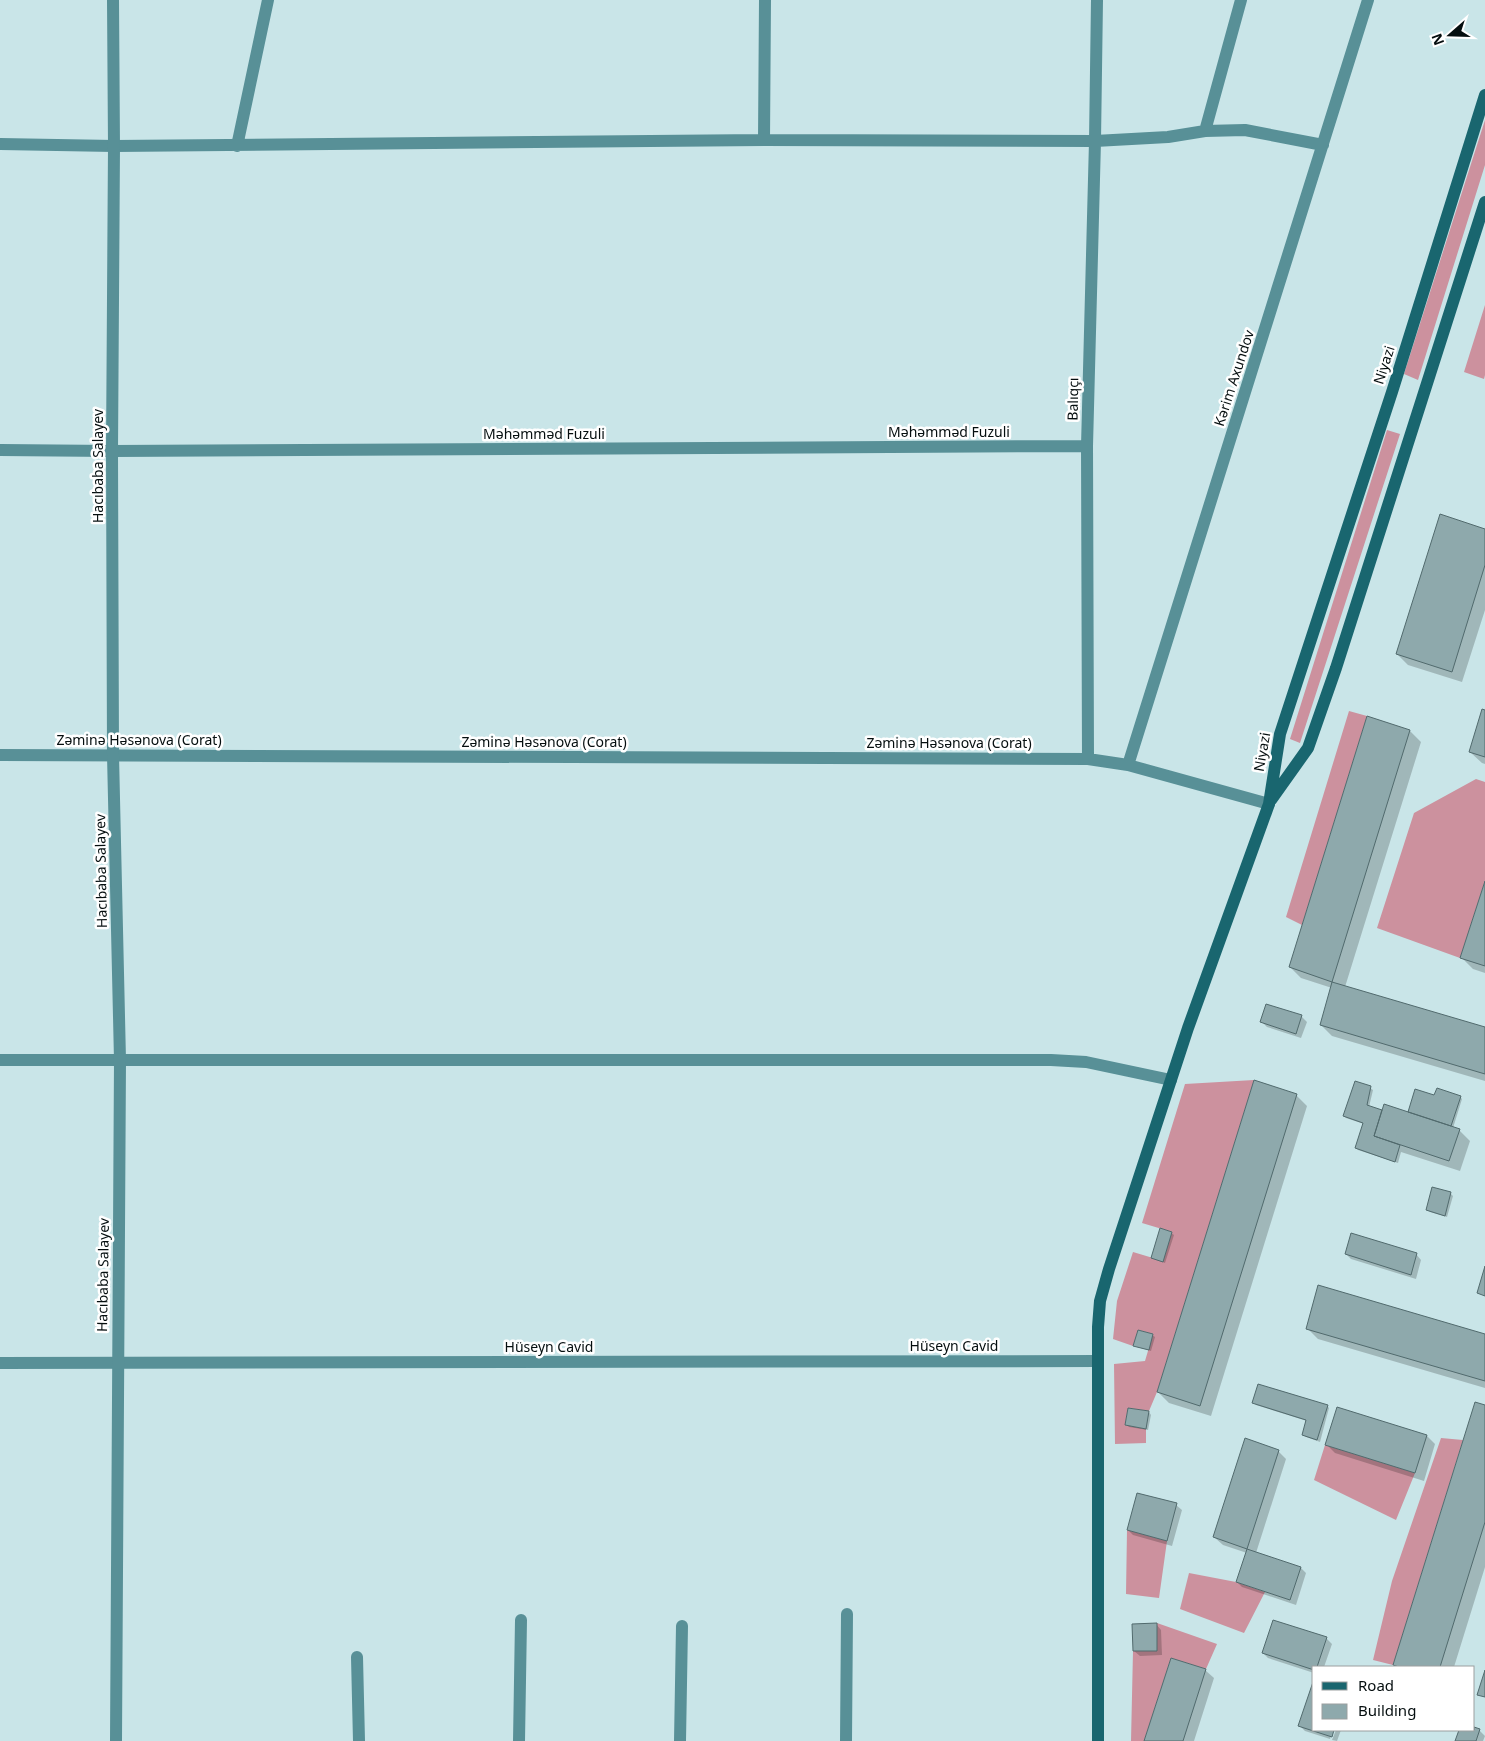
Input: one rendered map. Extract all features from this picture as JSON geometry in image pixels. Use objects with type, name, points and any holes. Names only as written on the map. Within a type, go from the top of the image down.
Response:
[{"type":"main road","name":"Niyazi","points":[[1269,804],[1280,734],[1485,95]]},
{"type":"main road","name":"Niyazi","points":[[1269,804],[1308,748],[1336,668],[1485,202]]},
{"type":"main road","points":[[1098,1741],[1098,1327],[1100,1301],[1206,977],[1269,804]]},
{"type":"street","name":"Hacıbaba Salayev","points":[[113,0],[113,755],[120,1060],[116,1741]]},
{"type":"street","points":[[237,146],[268,0]]},
{"type":"street","points":[[764,140],[765,0]]},
{"type":"street","name":"Balıqçı","points":[[1088,759],[1087,446],[1097,0]]},
{"type":"street","points":[[1204,131],[1242,0]]},
{"type":"street","name":"Kərim Axundov","points":[[1128,765],[1368,0]]},
{"type":"street","points":[[0,144],[237,146],[764,140],[1095,141],[1168,137],[1204,131],[1245,130],[1323,145]]},
{"type":"street","name":"Məhəmməd Fuzuli","points":[[0,450],[1087,446]]},
{"type":"street","name":"Zəminə Həsənova (Corat)","points":[[0,755],[1088,759]]},
{"type":"street","points":[[1088,759],[1128,765],[1269,804]]},
{"type":"street","points":[[0,1060],[1051,1060],[1086,1062],[1171,1080]]},
{"type":"street","name":"Hüseyn Cavid","points":[[0,1363],[1098,1361]]},
{"type":"street","points":[[846,1741],[848,1614]]},
{"type":"street","points":[[519,1741],[521,1620]]},
{"type":"street","points":[[680,1741],[682,1626]]},
{"type":"street","points":[[357,1657],[359,1741]]},
{"type":"shaded area","points":[[1485,120],[1485,165],[1418,380],[1404,374]]},
{"type":"shaded area","points":[[1485,305],[1485,375],[1484,379],[1464,372]]},
{"type":"shaded area","points":[[1387,430],[1400,434],[1300,743],[1290,739]]},
{"type":"shaded area","points":[[1349,711],[1367,716],[1302,925],[1286,917]]},
{"type":"shaded area","points":[[1476,779],[1485,782],[1485,881],[1460,958],[1377,928],[1414,813]]},
{"type":"shaded area","points":[[1254,1080],[1157,1392],[1149,1411],[1128,1408],[1125,1425],[1146,1429],[1146,1443],[1115,1444],[1114,1364],[1145,1361],[1153,1334],[1138,1330],[1133,1346],[1113,1339],[1117,1301],[1133,1252],[1163,1261],[1172,1232],[1142,1223],[1185,1084]]},
{"type":"shaded area","points":[[1441,1438],[1463,1440],[1393,1665],[1373,1660],[1392,1581]]},
{"type":"shaded area","points":[[1325,1445],[1415,1473],[1396,1520],[1314,1480]]},
{"type":"shaded area","points":[[1127,1530],[1167,1541],[1159,1598],[1126,1594]]},
{"type":"shaded area","points":[[1189,1573],[1236,1582],[1265,1592],[1244,1633],[1180,1609]]},
{"type":"shaded area","points":[[1157,1623],[1217,1644],[1206,1669],[1171,1658],[1144,1741],[1131,1741],[1133,1651],[1157,1650]]},
{"type":"building","points":[[1440,514],[1485,529],[1485,565],[1452,672],[1396,654]]},
{"type":"building","points":[[1482,709],[1485,710],[1485,757],[1469,752]]},
{"type":"building","points":[[1367,716],[1410,730],[1332,982],[1289,967]]},
{"type":"building","points":[[1485,881],[1485,966],[1460,958]]},
{"type":"building","points":[[1332,982],[1485,1027],[1485,1074],[1320,1025]]},
{"type":"building","points":[[1266,1004],[1302,1015],[1296,1034],[1260,1022]]},
{"type":"building","points":[[1254,1080],[1297,1094],[1200,1406],[1157,1392]]},
{"type":"building","points":[[1355,1081],[1371,1086],[1367,1105],[1382,1110],[1374,1136],[1400,1145],[1395,1162],[1355,1148],[1363,1123],[1343,1116]]},
{"type":"building","points":[[1437,1088],[1461,1096],[1451,1126],[1408,1112],[1415,1089],[1434,1095]]},
{"type":"building","points":[[1384,1104],[1460,1129],[1449,1161],[1374,1136]]},
{"type":"building","points":[[1432,1187],[1451,1192],[1445,1216],[1426,1210]]},
{"type":"building","points":[[1160,1228],[1172,1232],[1163,1262],[1151,1258]]},
{"type":"building","points":[[1351,1233],[1417,1253],[1411,1275],[1345,1254]]},
{"type":"building","points":[[1485,1266],[1485,1296],[1477,1293]]},
{"type":"building","points":[[1318,1285],[1485,1334],[1485,1381],[1306,1329]]},
{"type":"building","points":[[1138,1330],[1153,1334],[1149,1350],[1133,1346]]},
{"type":"building","points":[[1258,1384],[1328,1405],[1317,1440],[1302,1435],[1306,1420],[1252,1403]]},
{"type":"building","points":[[1475,1402],[1485,1405],[1485,1522],[1440,1666],[1393,1665]]},
{"type":"building","points":[[1337,1407],[1427,1435],[1415,1473],[1325,1445]]},
{"type":"building","points":[[1128,1408],[1149,1411],[1146,1429],[1125,1425]]},
{"type":"building","points":[[1245,1438],[1279,1450],[1247,1549],[1213,1537]]},
{"type":"building","points":[[1137,1493],[1177,1503],[1167,1541],[1127,1530]]},
{"type":"building","points":[[1247,1549],[1301,1567],[1290,1600],[1236,1582]]},
{"type":"building","points":[[1273,1620],[1327,1637],[1317,1666],[1312,1666],[1312,1669],[1262,1653]]},
{"type":"building","points":[[1157,1623],[1157,1651],[1133,1651],[1132,1624]]},
{"type":"building","points":[[1171,1658],[1206,1669],[1183,1741],[1144,1741]]},
{"type":"building","points":[[1485,1670],[1485,1697],[1477,1695]]},
{"type":"building","points":[[1312,1685],[1312,1731],[1298,1726]]},
{"type":"building","points":[[1475,1727],[1480,1729],[1476,1741],[1455,1741],[1459,1731],[1475,1731]]},
{"type":"building","points":[[1313,1731],[1334,1731],[1332,1737]]}]
